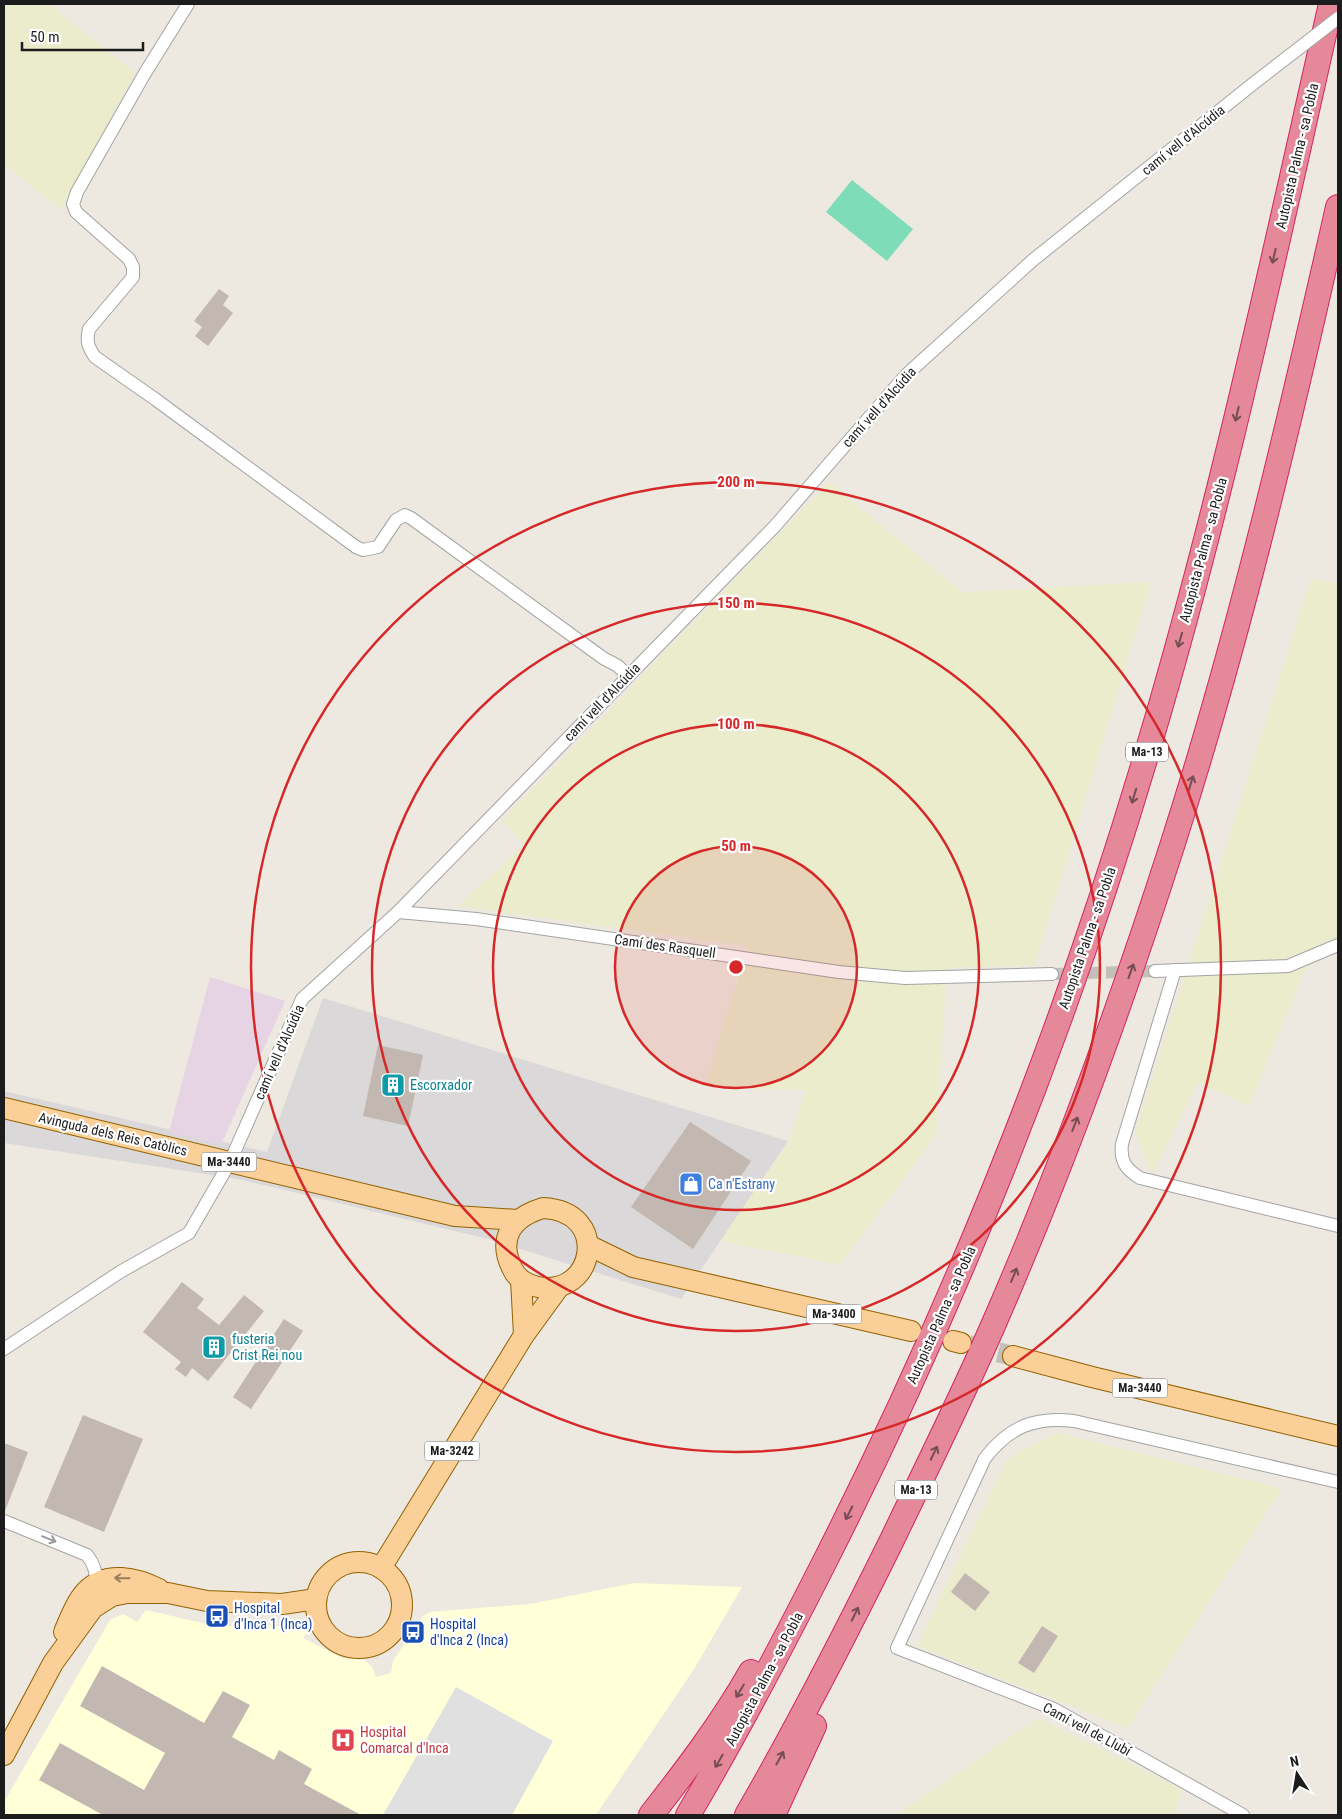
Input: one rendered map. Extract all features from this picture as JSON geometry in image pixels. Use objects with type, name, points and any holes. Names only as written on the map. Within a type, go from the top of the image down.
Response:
[{"type":"highway","name":"Autopista Palma - sa Pobla","points":[[688,1815],[770,1669],[889,1432],[988,1206],[1038,1078],[1102,897],[1151,740],[1206,542],[1254,343],[1331,4]]},
{"type":"highway","name":"Ma-13","points":[[747,1815],[834,1658],[953,1415],[996,1320],[1079,1114],[1135,960],[1185,804],[1242,607],[1282,448],[1338,207]]},
{"type":"highway","points":[[651,1815],[690,1765],[738,1694],[777,1626],[808,1595]]},
{"type":"highway","points":[[773,1815],[829,1696],[834,1658]]},
{"type":"main road","name":"Avinguda dels Reis Catòlics","points":[[4,1108],[462,1216]]},
{"type":"main road","points":[[543,1208],[556,1208],[569,1214],[579,1222],[585,1233],[588,1245],[583,1267],[577,1276],[569,1283],[546,1289],[533,1286],[521,1280],[513,1270],[508,1258],[507,1245],[508,1231],[518,1220],[529,1212],[543,1208]]},
{"type":"main road","name":"Ma-3440","points":[[462,1216],[518,1220]]},
{"type":"main road","name":"Ma-3440","points":[[462,1216],[507,1245]]},
{"type":"main road","name":"Ma-3400","points":[[588,1245],[633,1267]]},
{"type":"main road","name":"Ma-3400","points":[[583,1267],[633,1267],[911,1331]]},
{"type":"main road","points":[[521,1280],[524,1335]]},
{"type":"main road","name":"Ma-3242","points":[[382,1568],[524,1335],[559,1287]]},
{"type":"main road","name":"Ma-3440","points":[[1013,1356],[1092,1377],[1338,1436]]},
{"type":"main road","points":[[354,1562],[368,1562],[382,1568],[398,1584],[403,1607],[400,1621],[392,1633],[381,1643],[368,1648],[353,1648],[332,1639],[319,1623],[316,1599],[320,1586],[328,1574],[340,1566],[354,1562]]},
{"type":"main road","points":[[54,1663],[64,1632],[80,1600],[87,1590],[96,1583],[120,1577],[146,1582],[168,1593]]},
{"type":"main road","points":[[4,1755],[54,1663],[93,1608],[112,1596],[127,1593],[168,1593],[207,1601],[282,1604],[316,1599]]},
{"type":"street","points":[[188,4],[145,73],[77,192],[73,204],[76,212],[129,259],[133,267],[133,277],[89,330],[86,339],[89,348],[95,357],[356,547],[363,550],[378,547],[396,520],[405,515],[628,675]]},
{"type":"street","name":"camí vell d'Alcúdia","points":[[4,1349],[120,1272],[189,1233],[230,1162],[302,999],[398,912],[775,526],[906,375],[1033,260],[1338,18]]},
{"type":"street","name":"Camí des Rasquell","points":[[398,912],[476,919],[839,972],[905,978],[1052,974]]},
{"type":"street","points":[[1155,971],[1288,966],[1338,946]]},
{"type":"street","points":[[1175,970],[1122,1144],[1122,1160],[1126,1167],[1140,1178],[1338,1226]]},
{"type":"street","name":"Camí vell de Llubí","points":[[1243,1815],[1054,1709],[897,1648],[985,1458],[1005,1436],[1031,1423],[1059,1419],[1074,1421],[1338,1482]]},
{"type":"street","points":[[4,1521],[87,1555],[93,1562],[96,1572],[96,1583]]},
{"type":"shaded area","points":[[4,4],[49,4],[135,73],[61,210],[4,164]]},
{"type":"shaded area","points":[[829,482],[962,592],[1151,582],[1035,965],[947,968],[936,1135],[840,1265],[721,1241],[788,1142],[806,1090],[705,1087],[747,946],[458,906],[525,844],[502,821]]},
{"type":"shaded area","points":[[1311,579],[1338,583],[1338,937],[1312,949],[1249,1106],[1198,1082],[1152,1174],[1135,1132]]},
{"type":"shaded area","points":[[210,977],[285,1001],[221,1145],[169,1132]]},
{"type":"shaded area","points":[[323,998],[788,1141],[681,1299],[488,1239],[238,1179],[4,1143],[4,1091],[267,1152]]},
{"type":"shaded area","points":[[1057,1433],[1282,1488],[1128,1728],[917,1646],[1007,1459]]},
{"type":"shaded area","name":"Hospital Comarcal d'Inca","points":[[634,1583],[742,1587],[694,1669],[596,1815],[4,1815],[4,1802],[110,1620],[123,1614],[137,1622],[146,1610],[211,1625],[290,1626],[307,1632],[303,1638],[342,1658],[365,1660],[372,1667],[376,1677],[391,1673],[393,1661],[423,1616],[430,1612],[530,1604]]},
{"type":"shaded area","points":[[456,1687],[553,1741],[512,1815],[383,1815]]},
{"type":"shaded area","points":[[1038,1718],[1183,1790],[1173,1815],[896,1815]]},
{"type":"green space","points":[[852,180],[913,229],[887,261],[826,212]]},
{"type":"building","points":[[219,289],[229,296],[223,305],[233,313],[208,346],[195,336],[202,327],[194,321]]},
{"type":"building","name":"Escorxador","points":[[378,1045],[423,1055],[408,1126],[363,1116]]},
{"type":"building","name":"Ca n'Estrany","points":[[690,1122],[751,1161],[693,1249],[631,1207]]},
{"type":"building","points":[[182,1282],[204,1299],[197,1308],[219,1325],[244,1295],[264,1311],[208,1381],[192,1368],[186,1377],[175,1369],[181,1362],[143,1332]]},
{"type":"building","points":[[284,1319],[303,1331],[251,1409],[233,1397]]},
{"type":"building","points":[[83,1415],[143,1439],[104,1532],[44,1507]]},
{"type":"building","points":[[4,1443],[28,1452],[5,1511],[4,1511]]},
{"type":"building","points":[[965,1573],[990,1592],[975,1611],[951,1592]]},
{"type":"building","points":[[1042,1626],[1058,1636],[1034,1673],[1018,1663]]},
{"type":"building","points":[[102,1666],[204,1723],[223,1691],[250,1705],[232,1737],[274,1760],[279,1750],[312,1769],[304,1784],[361,1815],[103,1815],[39,1780],[60,1743],[144,1790],[165,1753],[80,1706]]},
{"type":"tunnel","points":[[1052,974],[1155,971]]},
{"type":"tunnel","points":[[969,1345],[1013,1356]]},
{"type":"place","name":"Escorxador","points":[[393,1085]]},
{"type":"place","name":"Ca n'Estrany","points":[[691,1184]]},
{"type":"place","name":"fusteria Crist Rei nou","points":[[214,1347]]},
{"type":"place","name":"Hospital d'Inca 1 (Inca)","points":[[217,1616]]},
{"type":"place","name":"Hospital d'Inca 2 (Inca)","points":[[413,1632]]},
{"type":"place","name":"Hospital Comarcal d'Inca","points":[[343,1740]]}]
